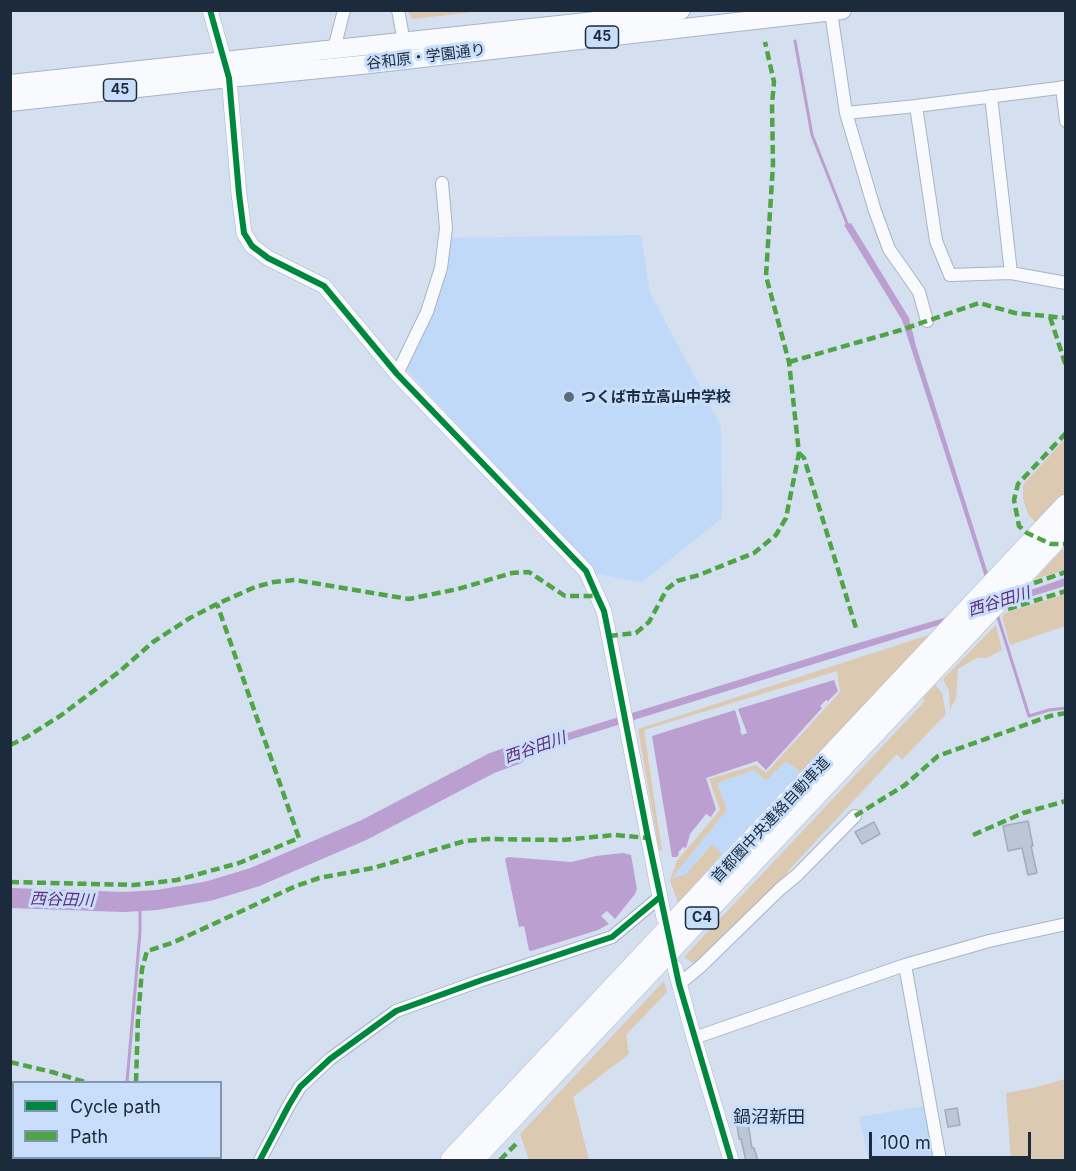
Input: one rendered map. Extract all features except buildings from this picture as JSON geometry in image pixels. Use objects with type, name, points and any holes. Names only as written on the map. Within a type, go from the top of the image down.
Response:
[{"type":"highway","name":"首都圏中央連絡自動車道","points":[[451,1161],[1065,505]]},
{"type":"highway","name":"首都圏中央連絡自動車道","points":[[473,1161],[1065,530]]},
{"type":"main road","name":"谷和原・学園通り","points":[[10,102],[227,69],[334,49],[681,10]]},
{"type":"main road","name":"谷和原・学園通り","points":[[10,84],[227,69],[362,65],[837,11]]},
{"type":"street","points":[[210,10],[227,69],[244,233],[252,246],[268,258],[324,286],[397,374],[585,571],[603,611],[664,918]]},
{"type":"street","points":[[334,49],[344,10]]},
{"type":"street","points":[[398,10],[404,42]]},
{"type":"street","points":[[837,11],[846,113],[875,211],[889,249],[919,292],[927,321]]},
{"type":"street","points":[[846,113],[1064,87],[1065,121]]},
{"type":"street","points":[[991,96],[1011,273]]},
{"type":"street","points":[[916,106],[936,241],[950,275],[1011,273],[1065,283]]},
{"type":"street","points":[[397,374],[427,312],[441,268],[446,228],[442,183]]},
{"type":"street","points":[[679,984],[797,875],[855,816]]},
{"type":"street","points":[[260,1161],[300,1087],[330,1059],[396,1011],[612,937],[660,897]]},
{"type":"street","points":[[694,1038],[905,964],[989,941],[1065,924]]},
{"type":"street","points":[[905,964],[940,1161]]},
{"type":"street","points":[[675,968],[731,1161]]},
{"type":"shaded area","points":[[408,11],[482,11],[412,19]]},
{"type":"shaded area","name":"つくば市立高山中学校","points":[[641,235],[650,293],[721,426],[722,518],[642,582],[596,574],[404,367],[448,238]]},
{"type":"shaded area","points":[[1065,439],[1065,492],[1037,524],[1028,514],[1023,499],[1023,485]]},
{"type":"shaded area","points":[[1062,550],[1065,550],[1065,570],[1035,579]]},
{"type":"shaded area","points":[[1065,594],[1065,626],[1010,645],[1002,617],[1005,613]]},
{"type":"shaded area","points":[[996,625],[1002,650],[987,658],[976,658],[958,669],[956,698],[950,709],[949,690],[943,679]]},
{"type":"shaded area","points":[[932,634],[800,772],[786,761],[766,781],[754,770],[717,783],[727,810],[671,879],[686,874],[712,844],[722,854],[678,903],[670,880],[677,861],[720,810],[709,779],[756,765],[766,773],[840,692],[837,671],[644,730],[662,852],[659,850],[638,729]]},
{"type":"shaded area","points":[[935,685],[942,693],[946,714],[902,760],[897,754],[786,875],[701,959],[693,963],[684,957],[925,701],[923,698]]},
{"type":"shaded area","points":[[786,761],[800,772],[722,854],[711,844],[686,874],[670,880],[727,810],[717,783],[754,770],[766,781]]},
{"type":"shaded area","points":[[664,981],[667,992],[626,1035],[629,1054],[573,1097],[589,1160],[529,1160],[520,1134]]},
{"type":"shaded area","points":[[1065,1079],[1065,1160],[1011,1160],[1006,1093]]},
{"type":"shaded area","points":[[924,1106],[934,1160],[869,1160],[859,1117]]},
{"type":"water","points":[[851,223],[909,318],[997,602],[1065,578],[1065,586],[534,751],[493,767],[490,760],[532,744],[992,604],[902,320],[844,225]]},
{"type":"water","points":[[834,680],[838,691],[820,706],[822,708],[766,770],[757,761],[706,778],[716,809],[711,817],[706,814],[690,834],[686,848],[683,847],[677,857],[672,857],[652,736],[735,710],[742,735],[747,733],[738,709]]},
{"type":"water","points":[[623,853],[631,855],[637,889],[615,919],[607,911],[601,916],[609,924],[598,930],[529,950],[524,926],[519,927],[505,859],[508,857],[571,862]]},
{"type":"waterway","points":[[795,41],[812,135],[848,226]]},
{"type":"waterway","points":[[997,614],[1029,716],[1066,708]]},
{"type":"waterway","name":"西谷田川","points":[[10,898],[124,902],[157,900],[209,891],[255,877],[364,830],[492,763],[517,754]]},
{"type":"waterway","points":[[127,1081],[140,932],[140,901]]},
{"type":"marked path","points":[[609,636],[636,633],[649,622],[667,589],[677,581],[699,575],[754,553],[776,535],[786,518],[799,453],[789,362],[766,276],[773,164],[774,82],[765,42]]},
{"type":"marked path","points":[[789,362],[901,330],[979,303],[1015,313],[1066,318]]},
{"type":"marked path","points":[[1050,317],[1066,366]]},
{"type":"marked path","points":[[1066,433],[1018,484],[1014,500],[1019,526],[1027,533],[1051,544],[1066,544]]},
{"type":"marked path","points":[[799,453],[804,458],[856,628]]},
{"type":"marked path","points":[[10,745],[60,716],[120,671],[153,642],[190,618],[255,587],[274,582],[295,580],[409,599],[458,589],[512,573],[529,572],[565,596],[597,596]]},
{"type":"marked path","points":[[1034,583],[1066,572]]},
{"type":"marked path","points":[[1008,609],[1066,591]]},
{"type":"marked path","points":[[10,882],[134,885],[177,880],[239,863],[299,838],[217,604]]},
{"type":"marked path","points":[[855,816],[905,785],[938,756],[1050,716],[1066,713]]},
{"type":"marked path","points":[[973,835],[1023,813],[1066,801]]},
{"type":"marked path","points":[[136,1081],[142,969],[147,951],[172,943],[296,886],[319,878],[373,868],[465,841],[562,840],[615,835],[648,838]]},
{"type":"marked path","points":[[10,1062],[82,1081]]},
{"type":"marked path","points":[[500,1160],[518,1142]]},
{"type":"cycle path","points":[[210,10],[229,78],[244,233],[252,246],[268,258],[324,286],[397,374],[586,571],[604,611],[679,984],[731,1160]]},
{"type":"cycle path","points":[[260,1160],[300,1087],[330,1059],[396,1011],[612,937],[660,897]]},
{"type":"place","name":"つくば市立高山中学校","points":[[569,397]]},
{"type":"district","name":"鍋沼新田","points":[[769,1118]]}]
